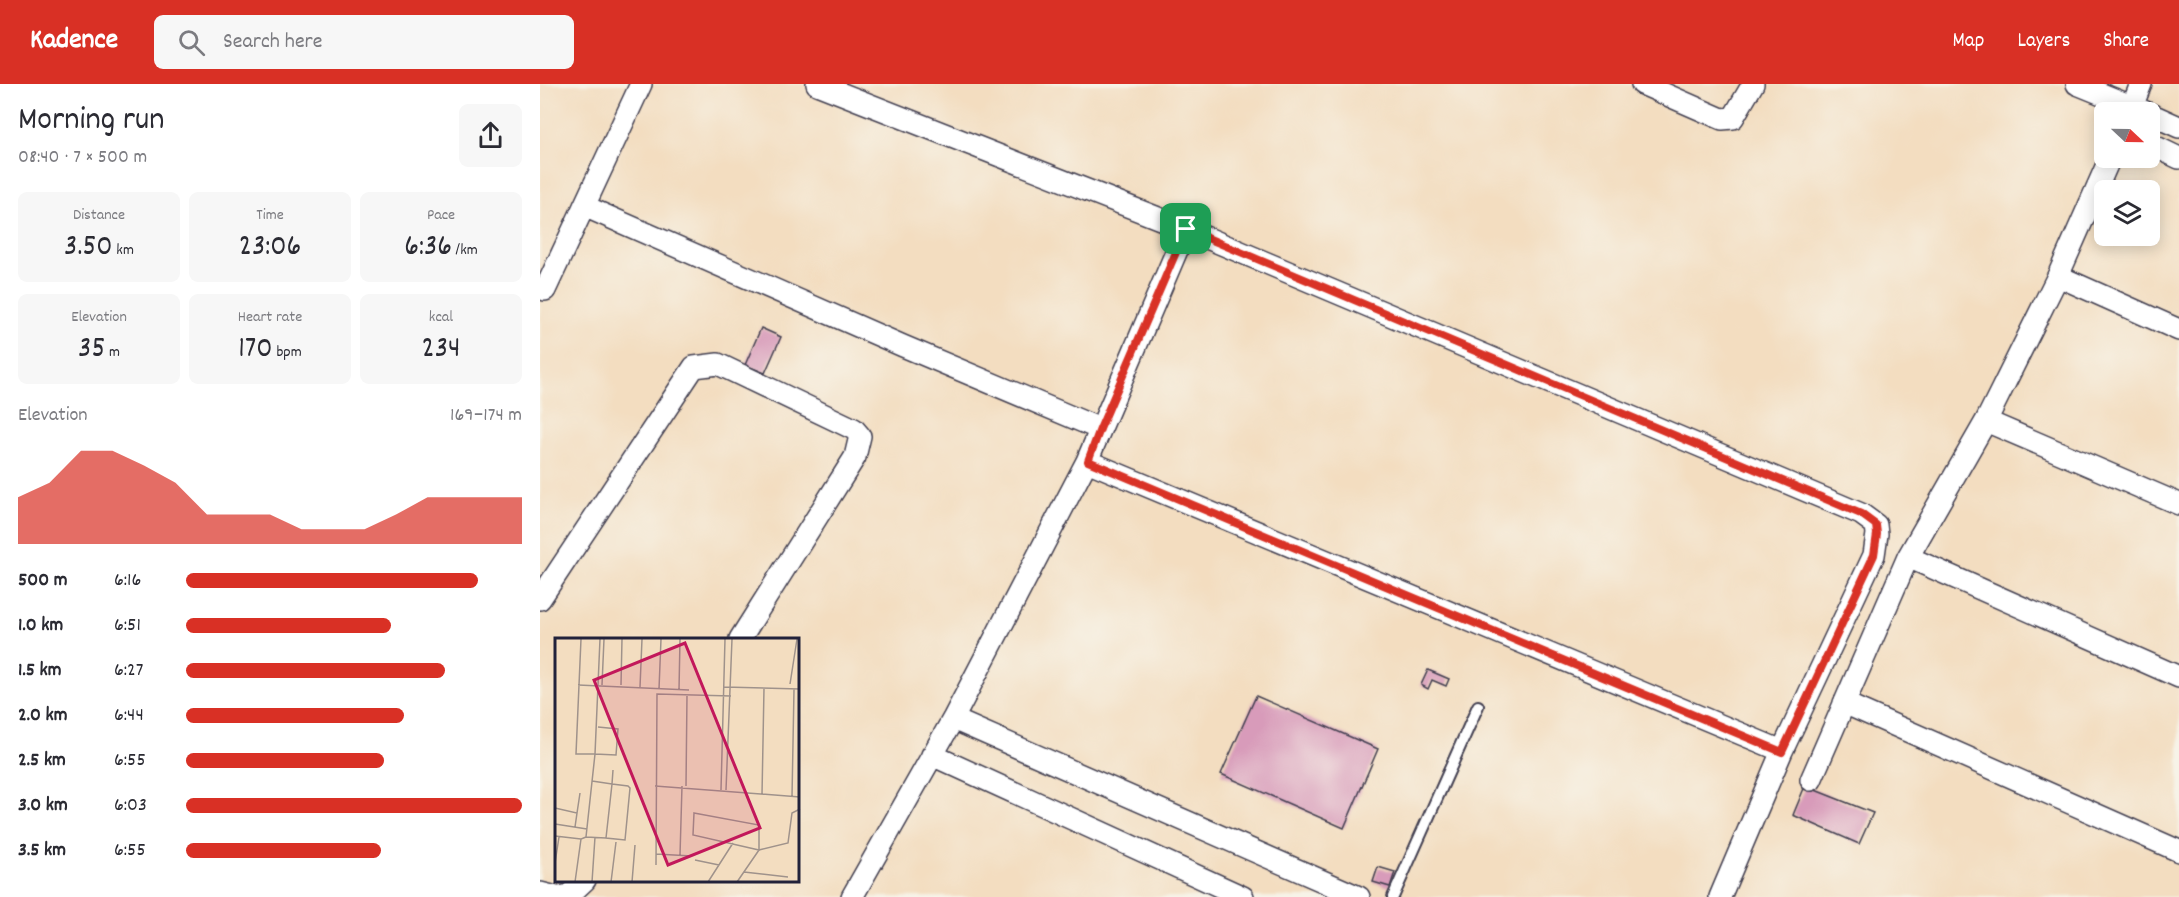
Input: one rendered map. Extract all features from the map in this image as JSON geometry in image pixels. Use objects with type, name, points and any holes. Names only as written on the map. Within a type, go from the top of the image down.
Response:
[{"type":"street","points":[[545,290],[641,84]]},
{"type":"street","points":[[817,84],[1186,229],[1861,514],[1876,525],[1874,555],[1782,752],[1720,897]]},
{"type":"street","points":[[1642,84],[1722,119],[1733,118],[1753,84]]},
{"type":"street","points":[[2077,84],[2118,102]]},
{"type":"street","points":[[2140,102],[2141,84]]},
{"type":"street","points":[[2160,120],[2179,128]]},
{"type":"street","points":[[2160,149],[2179,158]]},
{"type":"street","points":[[1811,780],[1908,557],[1986,421],[2058,276],[2106,168]]},
{"type":"street","points":[[584,206],[903,346],[1100,429]]},
{"type":"street","points":[[852,897],[953,719],[1088,461],[1186,229]]},
{"type":"street","points":[[2058,276],[2179,330]]},
{"type":"street","points":[[540,599],[694,367],[718,364],[854,429],[860,436],[855,458],[741,638]]},
{"type":"street","points":[[1986,421],[2179,504]]},
{"type":"street","points":[[1088,461],[1782,752]]},
{"type":"street","points":[[1908,557],[2179,677]]},
{"type":"street","points":[[1844,703],[2179,851]]},
{"type":"street","points":[[953,719],[1359,897]]},
{"type":"street","points":[[932,755],[1243,897]]},
{"type":"street","points":[[561,897],[569,895],[583,882]]},
{"type":"street","points":[[540,893],[556,897]]},
{"type":"lane","points":[[1393,897],[1478,706]]},
{"type":"building","points":[[761,328],[781,337],[765,373],[745,365]]},
{"type":"building","points":[[1428,670],[1449,679],[1446,686],[1432,680],[1428,689],[1421,685]]},
{"type":"building","points":[[1256,696],[1378,749],[1344,828],[1221,774]]},
{"type":"building","points":[[1805,786],[1873,813],[1859,844],[1793,815]]},
{"type":"building","points":[[1378,867],[1395,872],[1390,887],[1373,882]]},
{"type":"route","points":[[1186,229],[1861,514],[1876,525],[1874,555],[1782,752],[1088,461],[1186,229]]}]
